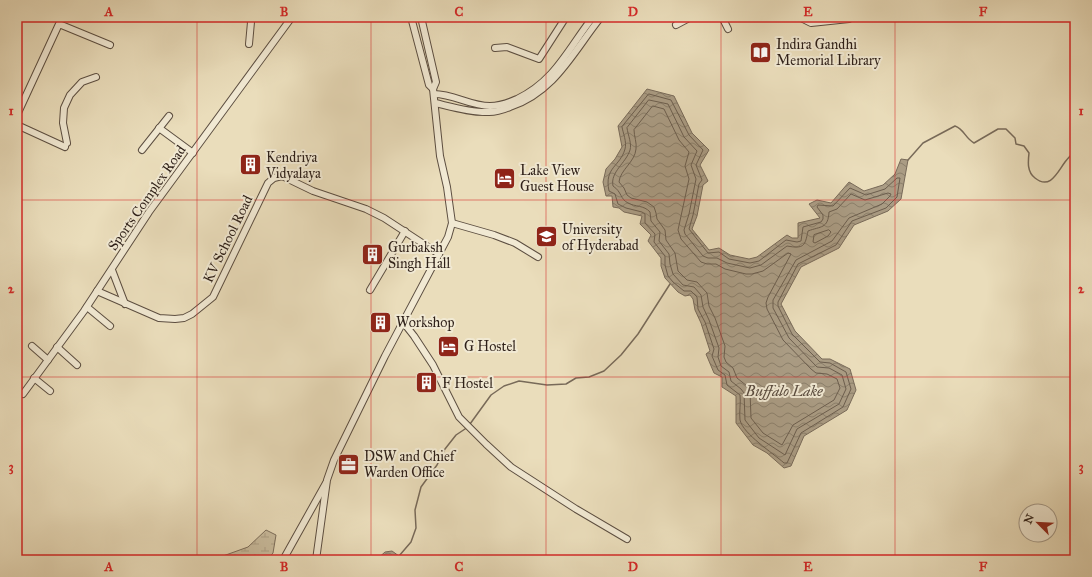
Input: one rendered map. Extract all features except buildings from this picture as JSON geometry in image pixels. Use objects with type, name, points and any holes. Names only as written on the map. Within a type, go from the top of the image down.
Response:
[{"type":"street","points":[[249,44],[250,17]]},
{"type":"street","name":"Sports Complex Road","points":[[22,394],[87,307],[149,212],[292,17]]},
{"type":"street","points":[[411,17],[429,85],[434,91],[478,105],[490,106],[498,106],[508,103],[525,95],[548,78],[593,17]]},
{"type":"street","points":[[283,560],[327,480],[334,460],[357,413],[448,237],[452,223],[447,187],[440,156],[434,91],[436,82],[421,17]]},
{"type":"street","points":[[495,48],[507,47],[539,59],[566,17]]},
{"type":"street","points":[[435,104],[489,112],[501,110],[529,99],[549,85],[562,71],[601,17]]},
{"type":"street","points":[[676,25],[691,17]]},
{"type":"street","points":[[722,17],[728,28]]},
{"type":"street","points":[[799,17],[811,23],[849,19]]},
{"type":"street","points":[[17,115],[59,24],[110,45]]},
{"type":"street","points":[[17,125],[66,145],[63,123],[64,108],[70,95],[82,82],[96,77]]},
{"type":"street","points":[[142,150],[169,116]]},
{"type":"street","points":[[159,128],[193,153]]},
{"type":"street","name":"KV School Road","points":[[97,291],[155,317],[171,319],[184,318],[192,314],[210,301],[217,290],[268,184],[274,178],[282,176],[333,198],[366,209],[384,218],[439,254]]},
{"type":"street","points":[[452,223],[494,235],[515,243],[538,257]]},
{"type":"street","points":[[370,290],[404,231]]},
{"type":"street","points":[[112,270],[125,304]]},
{"type":"street","points":[[87,307],[110,326]]},
{"type":"street","points":[[403,322],[433,365],[459,417],[486,444],[511,467],[576,509],[627,539]]},
{"type":"street","points":[[32,346],[48,360]]},
{"type":"street","points":[[57,347],[77,364]]},
{"type":"street","points":[[34,378],[50,391]]},
{"type":"street","points":[[316,560],[327,480]]},
{"type":"green space","points":[[266,530],[276,535],[273,553],[267,560],[215,560],[248,547]]},
{"type":"water","name":"Buffalo Lake","points":[[647,89],[674,96],[692,133],[709,150],[700,165],[708,181],[703,185],[697,216],[692,229],[709,250],[719,248],[730,255],[749,259],[757,257],[787,235],[792,238],[798,238],[798,223],[820,218],[809,204],[817,200],[831,203],[849,182],[864,191],[883,185],[895,174],[901,159],[908,160],[901,199],[888,211],[854,225],[839,248],[801,267],[781,304],[795,331],[822,359],[830,359],[850,369],[856,390],[847,410],[804,436],[791,466],[784,468],[767,453],[753,445],[736,423],[736,396],[722,387],[722,377],[714,373],[706,354],[710,351],[695,310],[693,299],[690,295],[685,296],[678,292],[665,278],[661,266],[661,258],[648,241],[651,235],[640,224],[642,216],[624,212],[619,208],[613,207],[612,196],[606,196],[603,182],[606,169],[615,159],[622,147],[618,126]]},
{"type":"water","points":[[392,551],[399,556],[400,560],[376,560],[385,552]]},
{"type":"waterway","points":[[908,160],[923,143],[955,126],[958,127],[968,139],[974,143],[998,129],[1006,129],[1015,138],[1016,144],[1024,146],[1029,153],[1029,170],[1032,176],[1040,181],[1045,182],[1053,179],[1075,151]]},
{"type":"waterway","points":[[470,424],[491,395],[504,386],[519,381],[547,385],[566,384],[576,378],[589,377],[604,371],[621,355],[638,334],[670,284]]},
{"type":"waterway","points":[[399,556],[411,542],[416,528],[415,510],[421,487],[437,465],[445,449],[456,435],[468,427]]},
{"type":"place","name":"Indira Gandhi Memorial Library","points":[[761,52]]},
{"type":"place","name":"Kendriya Vidyalaya","points":[[250,165]]},
{"type":"place","name":"Lake View Guest House","points":[[504,178]]},
{"type":"place","name":"University of Hyderabad","points":[[546,237]]},
{"type":"place","name":"Gurbaksh Singh Hall","points":[[373,255]]},
{"type":"place","name":"Workshop","points":[[381,322]]},
{"type":"place","name":"G Hostel","points":[[448,346]]},
{"type":"place","name":"F Hostel","points":[[426,383]]},
{"type":"place","name":"DSW and Chief Warden Office","points":[[349,464]]}]
